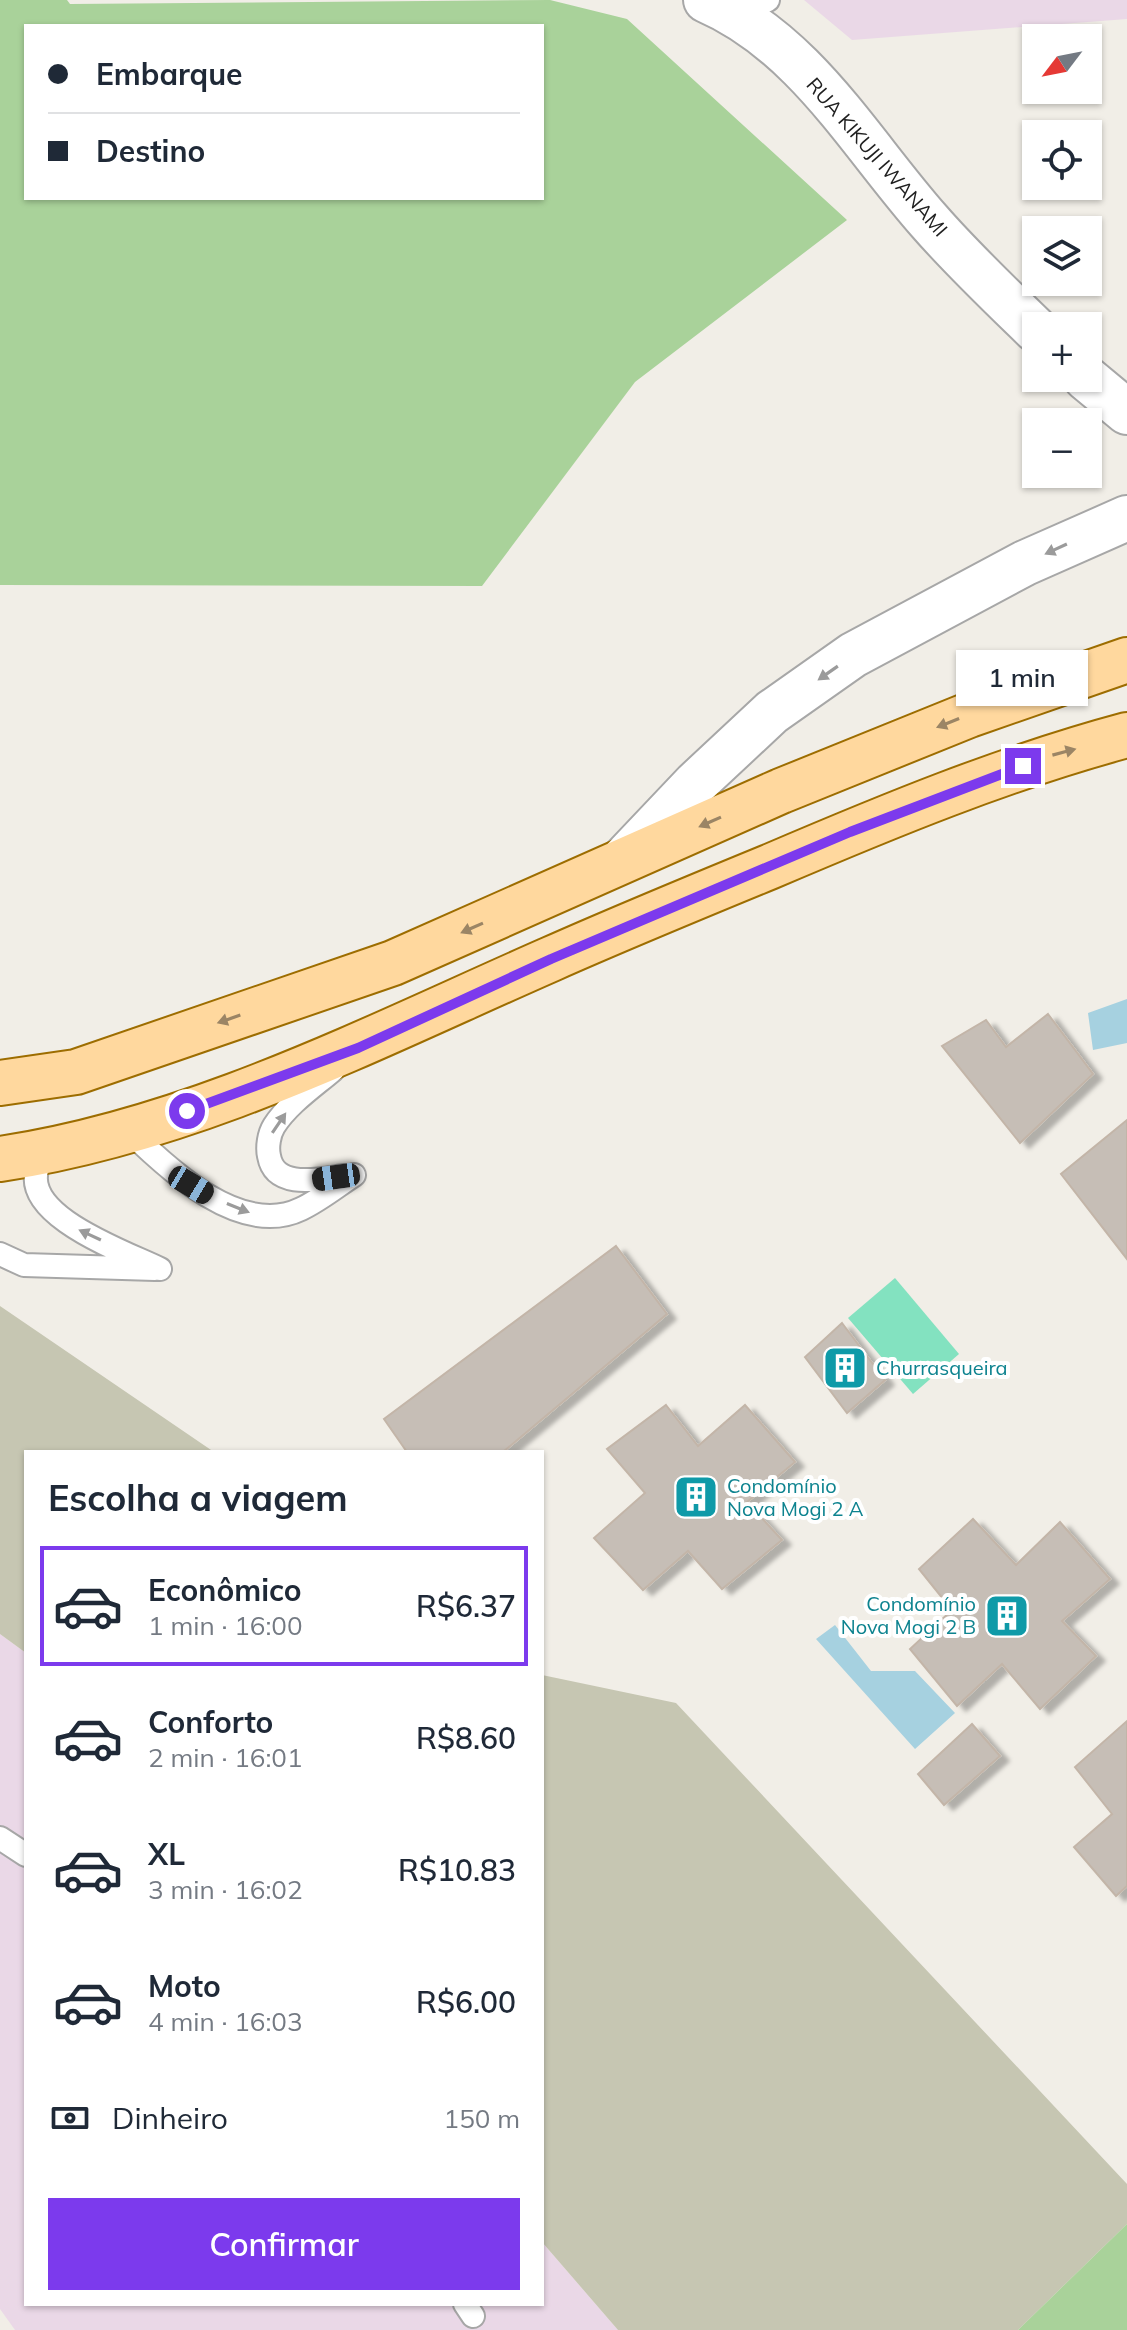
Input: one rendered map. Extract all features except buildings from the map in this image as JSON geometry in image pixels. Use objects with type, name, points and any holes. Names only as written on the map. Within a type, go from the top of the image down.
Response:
[{"type":"main road","points":[[0,1083],[76,1072],[393,963],[623,860],[969,715],[1127,660]]},
{"type":"main road","points":[[0,1159],[50,1152],[130,1132],[358,1048],[551,959],[850,832],[1052,755],[1127,735]]},
{"type":"street","name":"RUA KIKUJI IWANAMI","points":[[737,5],[839,107],[929,221],[1022,316]]},
{"type":"street","points":[[1102,391],[1127,412]]},
{"type":"street","points":[[623,860],[696,783],[772,712],[853,655],[1025,563],[1127,518]]},
{"type":"lane","points":[[130,1132],[174,1175],[207,1195],[249,1213],[276,1216],[300,1209],[354,1175],[298,1181],[282,1176],[271,1164],[267,1148],[272,1128],[289,1108],[358,1048]]},
{"type":"lane","points":[[0,1254],[24,1265],[160,1269],[66,1223],[47,1206],[37,1186],[38,1167],[50,1152]]},
{"type":"lane","points":[[0,1838],[24,1854]]},
{"type":"shaded area","points":[[804,0],[1127,0],[1127,19],[1022,24],[1022,27],[852,40]]},
{"type":"shaded area","points":[[0,1306],[211,1450],[24,1450],[24,1652],[0,1634]]},
{"type":"shaded area","points":[[0,1634],[24,1652],[24,2306],[544,2306],[544,2244],[618,2330],[15,2330],[0,2309]]},
{"type":"shaded area","points":[[544,1675],[676,1703],[1127,2184],[1127,2224],[1018,2330],[618,2330],[544,2244]]},
{"type":"green space","points":[[0,0],[67,0],[70,4],[550,0],[627,19],[847,220],[635,382],[482,586],[0,585]]},
{"type":"green space","points":[[895,1278],[959,1354],[913,1394],[848,1318]]},
{"type":"green space","points":[[1127,2224],[1127,2330],[1018,2330]]},
{"type":"water","points":[[1127,999],[1127,1043],[1093,1050],[1088,1013]]},
{"type":"water","points":[[835,1625],[871,1671],[915,1671],[955,1713],[915,1749],[816,1639]]},
{"type":"place","name":"Churrasqueira","points":[[845,1368]]},
{"type":"place","name":"Condomínio Nova Mogi 2 A","points":[[696,1497]]},
{"type":"place","name":"Condomínio Nova Mogi 2 B","points":[[1007,1616]]},
{"type":"route","points":[[187,1111],[358,1048],[551,959],[850,832],[1023,766]]}]
